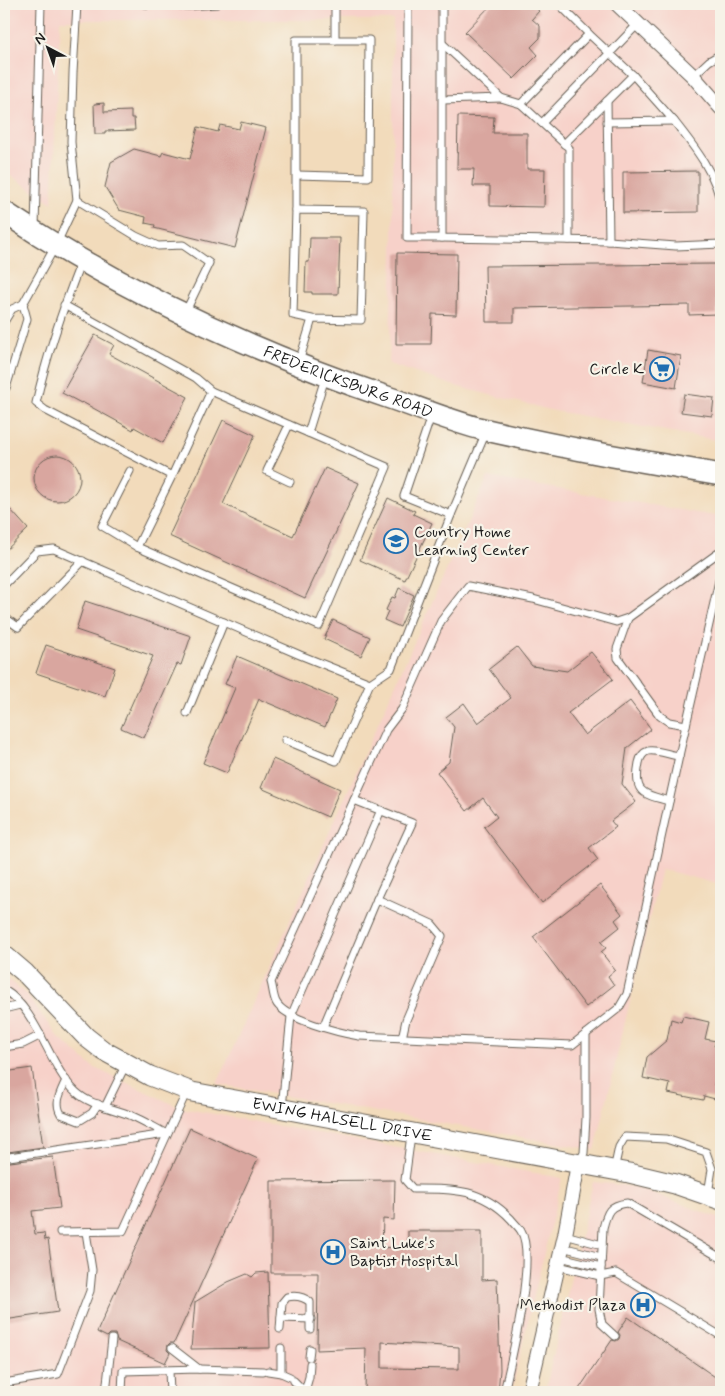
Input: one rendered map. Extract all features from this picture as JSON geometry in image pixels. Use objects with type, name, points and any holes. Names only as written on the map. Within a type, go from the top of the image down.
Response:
[{"type":"main road","name":"FREDERICKSBURG ROAD","points":[[4,212],[35,233],[82,260],[184,315],[267,353],[326,375],[478,428],[608,455],[721,475]]},
{"type":"street","points":[[617,4],[693,76],[721,108]]},
{"type":"street","name":"EWING HALSELL DRIVE","points":[[4,955],[31,978],[86,1037],[104,1051],[150,1076],[188,1090],[614,1170],[668,1182],[715,1198]]},
{"type":"street","points":[[529,1392],[561,1251],[578,1164]]},
{"type":"lane","points":[[35,233],[41,4]]},
{"type":"lane","points":[[4,322],[12,309],[23,304],[56,245],[77,200],[71,142],[72,73],[77,4]]},
{"type":"lane","points":[[145,4],[189,6],[217,4]]},
{"type":"lane","points":[[335,4],[335,40]]},
{"type":"lane","points":[[408,4],[406,238],[609,241],[676,246],[721,244]]},
{"type":"lane","points":[[442,4],[442,238]]},
{"type":"lane","points":[[559,4],[633,74],[674,121],[704,160],[720,199],[721,207]]},
{"type":"lane","points":[[542,123],[638,24]]},
{"type":"lane","points":[[521,104],[589,34]]},
{"type":"lane","points":[[296,210],[364,211],[361,320],[312,319],[293,314],[297,175],[296,40],[369,40],[368,177],[297,175]]},
{"type":"lane","points":[[443,44],[501,98]]},
{"type":"lane","points":[[693,76],[709,61],[721,54]]},
{"type":"lane","points":[[564,144],[633,74]]},
{"type":"lane","points":[[443,100],[501,98],[521,104],[569,148],[569,240]]},
{"type":"lane","points":[[607,101],[609,241]]},
{"type":"lane","points":[[608,122],[674,121]]},
{"type":"lane","points":[[77,200],[136,236],[158,246],[183,245],[209,263],[184,315]]},
{"type":"lane","points":[[82,260],[64,305],[43,371],[36,403],[45,410],[172,476]]},
{"type":"lane","points":[[4,388],[6,388],[27,319],[23,304]]},
{"type":"lane","points":[[64,305],[196,378],[211,391],[387,467],[320,626],[137,547],[102,526],[130,472]]},
{"type":"lane","points":[[298,364],[312,319]]},
{"type":"lane","points":[[308,433],[326,375]]},
{"type":"lane","points":[[137,547],[211,391]]},
{"type":"lane","points":[[432,412],[404,496],[451,515]]},
{"type":"lane","points":[[289,425],[267,470],[290,482]]},
{"type":"lane","points":[[285,740],[336,761],[370,683],[392,669],[451,515],[487,429]]},
{"type":"lane","points":[[4,585],[37,551],[54,549],[370,683]]},
{"type":"lane","points":[[721,551],[628,618],[616,622],[533,599],[468,586],[440,621],[402,709],[386,730],[271,982],[276,1003],[291,1016],[339,1033],[359,1036],[572,1044],[619,1008],[627,994],[678,756],[721,572]]},
{"type":"lane","points":[[4,617],[18,627],[83,562]]},
{"type":"lane","points":[[628,618],[617,649],[618,658],[660,716],[669,722],[686,725]]},
{"type":"lane","points":[[186,713],[224,622]]},
{"type":"lane","points":[[669,801],[648,795],[638,786],[636,778],[640,758],[649,751],[678,756]]},
{"type":"lane","points":[[323,1027],[377,899],[412,823],[354,800]]},
{"type":"lane","points":[[282,1109],[291,1016],[381,810]]},
{"type":"lane","points":[[377,899],[432,924],[442,936],[406,1020],[402,1038]]},
{"type":"lane","points":[[4,990],[20,1005],[41,1035],[66,1080],[77,1093],[89,1101],[132,1116],[167,1134]]},
{"type":"lane","points":[[4,1009],[20,1005]]},
{"type":"lane","points":[[578,1164],[584,1153],[585,1143],[586,1034]]},
{"type":"lane","points":[[4,1047],[23,1044],[41,1035]]},
{"type":"lane","points":[[66,1080],[58,1099],[57,1108],[61,1114],[79,1121],[101,1105],[127,1064]]},
{"type":"lane","points":[[60,1232],[123,1231],[188,1090]]},
{"type":"lane","points":[[411,1132],[405,1180],[413,1189],[447,1189],[480,1196],[502,1210],[522,1231],[526,1250],[525,1282],[517,1333],[504,1392]]},
{"type":"lane","points":[[9,1157],[167,1134]]},
{"type":"lane","points":[[614,1170],[619,1147],[625,1137],[666,1139],[706,1152],[712,1169],[715,1198]]},
{"type":"lane","points":[[615,1336],[602,1324],[599,1308],[602,1228],[610,1209],[617,1204],[627,1203],[721,1258]]},
{"type":"lane","points":[[4,1383],[58,1374],[90,1291],[92,1270],[86,1232]]},
{"type":"lane","points":[[561,1251],[602,1245]]},
{"type":"lane","points":[[561,1251],[601,1257]]},
{"type":"lane","points":[[561,1251],[601,1267]]},
{"type":"lane","points":[[561,1251],[600,1276],[616,1273],[721,1336]]},
{"type":"lane","points":[[280,1329],[282,1303],[287,1297],[295,1296],[306,1298],[310,1302],[310,1329]]},
{"type":"lane","points":[[281,1318],[311,1319]]},
{"type":"lane","points":[[106,1392],[112,1339]]},
{"type":"lane","points":[[172,1348],[198,1369]]},
{"type":"lane","points":[[281,1348],[281,1373]]},
{"type":"lane","points":[[122,1392],[123,1371],[198,1369],[281,1373],[292,1379],[305,1392],[310,1377],[310,1349]]},
{"type":"lane","points":[[169,1371],[170,1392]]},
{"type":"shaded area","points":[[4,4],[721,4],[721,441],[550,410],[455,386],[389,364],[393,253],[393,20],[60,20],[52,203],[4,171]]},
{"type":"shaded area","points":[[488,477],[721,517],[721,885],[661,869],[595,1150],[217,1084]]},
{"type":"shaded area","name":"Saint Luke's Baptist Hospital","points":[[4,975],[26,994],[58,1037],[93,1067],[181,1108],[562,1178],[511,1392],[4,1392]]},
{"type":"shaded area","name":"Methodist Plaza","points":[[593,1182],[637,1187],[721,1219],[721,1392],[545,1392]]},
{"type":"building","points":[[492,4],[531,4],[539,11],[532,19],[540,26],[540,38],[531,47],[538,55],[514,79],[465,32]]},
{"type":"building","points":[[104,103],[104,112],[131,111],[135,130],[105,131],[105,134],[95,134],[94,104]]},
{"type":"building","points":[[458,116],[494,117],[493,133],[527,133],[527,169],[545,169],[544,207],[490,206],[490,186],[473,186],[474,169],[457,169]]},
{"type":"building","points":[[241,122],[266,128],[235,248],[154,228],[155,225],[145,223],[146,217],[119,210],[105,187],[111,162],[134,149],[161,156],[163,152],[190,159],[198,127],[218,132],[220,125],[239,129]]},
{"type":"building","points":[[698,171],[698,212],[623,213],[623,172]]},
{"type":"building","points":[[310,238],[340,238],[338,294],[312,294],[312,292],[305,292],[306,262],[309,262]]},
{"type":"building","points":[[397,253],[457,254],[456,315],[432,314],[431,344],[396,344]]},
{"type":"building","points":[[717,264],[717,314],[689,315],[689,305],[514,308],[514,322],[486,322],[485,266]]},
{"type":"building","points":[[95,335],[114,345],[109,354],[188,397],[163,443],[134,427],[133,430],[62,393]]},
{"type":"building","name":"Circle K","points":[[648,350],[681,356],[676,388],[643,382]]},
{"type":"building","points":[[684,394],[714,398],[712,416],[681,412]]},
{"type":"building","points":[[223,420],[255,435],[223,504],[293,536],[325,468],[359,483],[305,598],[169,536]]},
{"type":"building","points":[[62,455],[74,461],[79,469],[79,487],[74,495],[66,500],[52,501],[40,495],[35,487],[34,473],[40,461],[48,456]]},
{"type":"building","name":"Country Home Learning Center","points":[[388,498],[415,511],[413,514],[432,523],[405,580],[360,560]]},
{"type":"building","points":[[10,509],[28,529],[4,552],[4,515]]},
{"type":"building","points":[[399,588],[414,595],[400,627],[384,620],[392,597],[395,598]]},
{"type":"building","points":[[85,601],[191,636],[181,665],[177,664],[144,738],[121,728],[153,656],[76,630]]},
{"type":"building","points":[[333,620],[370,637],[361,656],[324,639]]},
{"type":"building","points":[[46,645],[115,668],[105,696],[36,673]]},
{"type":"building","points":[[517,647],[532,666],[567,671],[591,652],[613,679],[568,713],[585,735],[630,701],[651,729],[627,748],[622,784],[636,802],[611,821],[616,827],[589,848],[598,860],[542,903],[484,827],[497,817],[483,798],[467,811],[437,772],[449,762],[454,727],[446,717],[464,703],[478,723],[511,698],[489,669]]},
{"type":"building","points":[[237,656],[337,699],[325,727],[259,699],[227,773],[203,763],[235,688],[225,684]]},
{"type":"building","points":[[273,759],[340,789],[328,817],[261,788]]},
{"type":"building","points":[[600,885],[622,914],[615,920],[620,927],[601,942],[606,948],[601,952],[615,970],[608,976],[614,985],[586,1007],[533,937]]},
{"type":"building","points":[[683,1016],[709,1022],[705,1039],[716,1041],[714,1046],[721,1048],[714,1085],[718,1086],[715,1099],[704,1096],[703,1100],[668,1093],[670,1084],[643,1078],[647,1057],[667,1040],[671,1019],[681,1022]]},
{"type":"building","points":[[32,1068],[43,1147],[8,1152],[5,1153],[4,1157],[4,1072]]},
{"type":"building","points":[[190,1128],[258,1159],[174,1343],[168,1345],[167,1350],[170,1353],[165,1363],[117,1341],[115,1334],[110,1334],[107,1337],[97,1332]]},
{"type":"building","points":[[4,1157],[5,1161],[10,1162],[53,1157],[60,1208],[32,1211],[35,1234],[44,1233],[45,1240],[48,1239],[58,1312],[4,1320]]},
{"type":"building","points":[[395,1180],[394,1220],[383,1219],[382,1248],[408,1246],[408,1231],[482,1231],[482,1280],[497,1279],[500,1370],[498,1392],[449,1390],[447,1392],[365,1392],[366,1348],[317,1350],[318,1273],[271,1273],[271,1181]],"holes":[[[382,1342],[459,1347],[459,1369],[382,1368]]]},
{"type":"building","points":[[268,1272],[270,1348],[191,1349],[195,1302],[228,1282],[247,1274],[252,1277],[256,1273]]},
{"type":"building","points":[[628,1317],[721,1381],[721,1392],[577,1392],[612,1340],[616,1341],[619,1339],[620,1335],[618,1332]]},
{"type":"place","name":"Circle K","points":[[662,369]]},
{"type":"place","name":"Country Home Learning Center","points":[[396,541]]},
{"type":"place","name":"Saint Luke's Baptist Hospital","points":[[333,1252]]},
{"type":"place","name":"Methodist Plaza","points":[[643,1305]]}]
